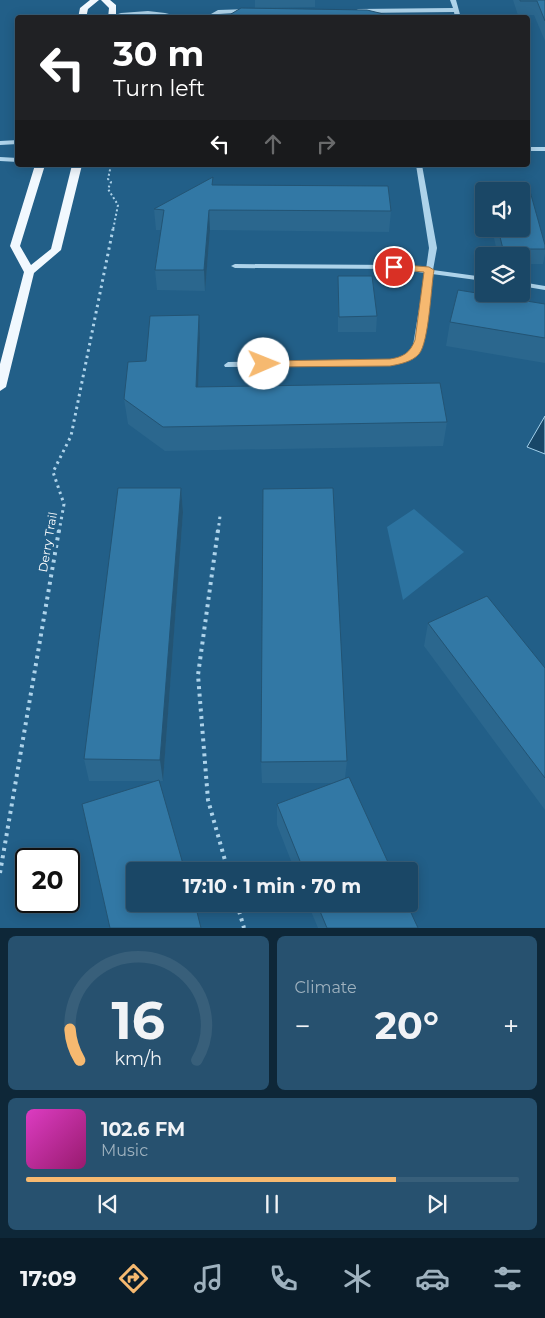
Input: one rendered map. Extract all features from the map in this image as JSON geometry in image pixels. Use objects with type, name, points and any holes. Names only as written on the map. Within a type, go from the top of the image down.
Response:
[{"type":"main road","points":[[83,15],[84,8],[95,0]]},
{"type":"main road","points":[[105,0],[113,7],[112,15]]},
{"type":"main road","points":[[29,272],[15,246],[39,167]]},
{"type":"main road","points":[[0,387],[29,272],[56,250],[77,167]]},
{"type":"street","points":[[453,0],[457,15]]},
{"type":"street","points":[[347,11],[456,10]]},
{"type":"street","points":[[212,15],[218,12],[258,11]]},
{"type":"street","points":[[120,15],[133,12],[157,12],[170,15]]},
{"type":"street","points":[[0,143],[15,142]]},
{"type":"street","points":[[530,149],[545,149]]},
{"type":"street","points":[[0,159],[15,160]]},
{"type":"street","points":[[235,266],[394,267],[475,277]]},
{"type":"lane","points":[[228,365],[390,362],[403,360],[415,352],[420,340],[433,244],[419,167]]},
{"type":"lane","points":[[530,286],[545,288]]},
{"type":"path","name":"Derry Trail","points":[[0,873],[64,504],[52,472],[71,436],[118,205],[108,189],[111,167]]},
{"type":"path","points":[[220,516],[198,674],[208,800],[225,862]]},
{"type":"path","points":[[239,912],[244,928]]},
{"type":"shaded area","points":[[545,416],[545,454],[527,447]]},
{"type":"shaded area","points":[[414,509],[464,552],[403,600],[387,527]]},
{"type":"building","points":[[520,0],[545,0],[545,21],[537,1]]},
{"type":"building","points":[[241,8],[367,10],[388,15],[231,15]]},
{"type":"building","points":[[213,177],[212,185],[388,186],[391,211],[209,210],[204,270],[155,270],[164,210],[154,209]]},
{"type":"building","points":[[530,191],[545,249],[502,247],[500,237],[530,237]]},
{"type":"building","points":[[338,276],[372,276],[377,316],[339,317]]},
{"type":"building","points":[[458,290],[475,293],[475,302],[530,302],[545,304],[545,338],[450,322]]},
{"type":"building","points":[[199,315],[196,387],[440,383],[447,422],[163,427],[124,399],[128,362],[146,361],[150,316]]},
{"type":"building","points":[[118,488],[181,488],[160,760],[84,759]]},
{"type":"building","points":[[333,488],[347,761],[261,762],[263,489]]},
{"type":"building","points":[[487,596],[545,668],[545,778],[428,623]]},
{"type":"building","points":[[349,777],[388,862],[300,862],[277,804]]},
{"type":"building","points":[[159,780],[182,862],[126,862],[126,912],[197,912],[201,928],[110,928],[82,804]]},
{"type":"building","points":[[320,912],[411,912],[418,928],[327,928]]},
{"type":"route","points":[[264,364],[390,362],[403,360],[410,356],[418,348],[420,340],[424,292],[429,270],[394,267]]}]
